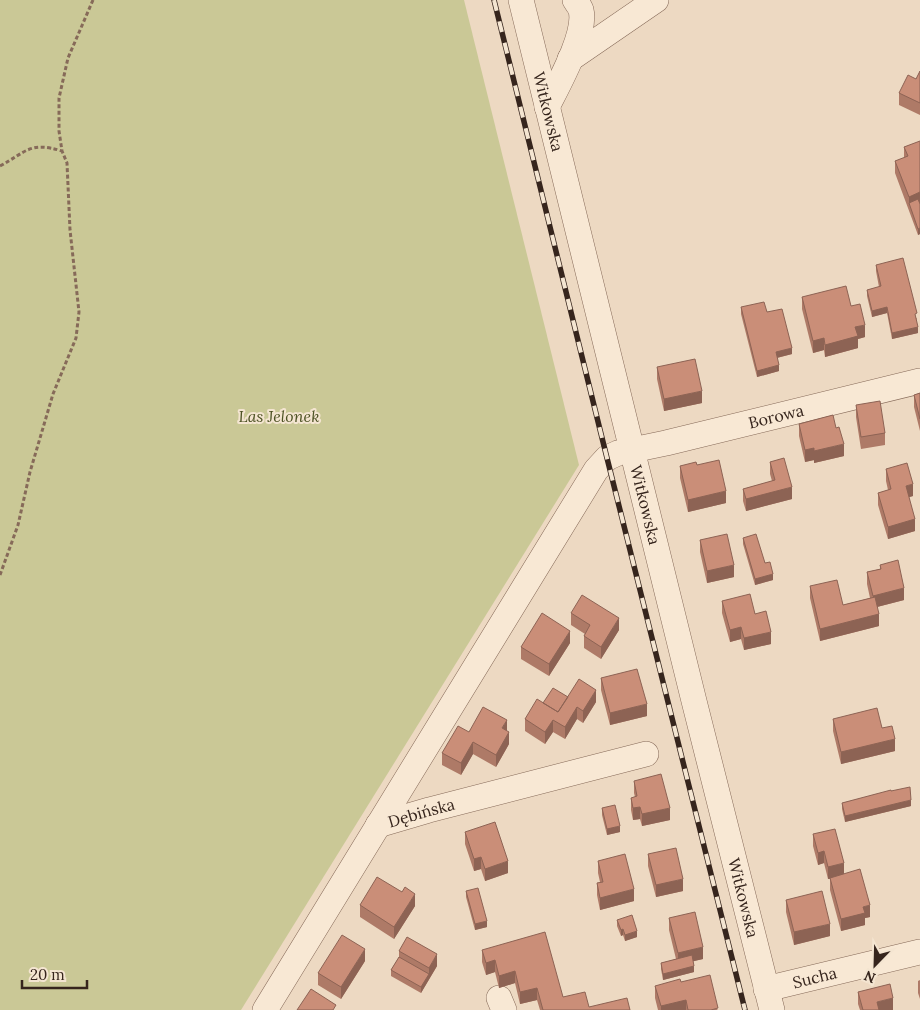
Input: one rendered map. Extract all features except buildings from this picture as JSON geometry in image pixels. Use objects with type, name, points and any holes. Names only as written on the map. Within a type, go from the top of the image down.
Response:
[{"type":"street","name":"Witkowska","points":[[521,0],[769,1000]]},
{"type":"street","points":[[547,107],[570,59],[582,24],[581,10],[576,0]]},
{"type":"street","points":[[570,59],[656,0]]},
{"type":"street","name":"Borowa","points":[[378,825],[596,470],[606,458],[618,453],[920,381]]},
{"type":"street","name":"Dębińska","points":[[265,1010],[378,825],[428,810],[646,754]]},
{"type":"street","name":"Sucha","points":[[769,1000],[920,952]]},
{"type":"path","points":[[0,575],[18,525],[30,472],[53,394],[76,338],[79,312],[70,230],[67,162],[62,151],[59,131],[60,98],[68,58],[93,0]]},
{"type":"path","points":[[0,166],[33,146],[50,147],[62,151]]},
{"type":"green space","name":"Las Jelonek","points":[[0,0],[464,0],[579,465],[241,1010],[0,1010]]},
{"type":"railway","points":[[494,0],[745,1010]]}]
